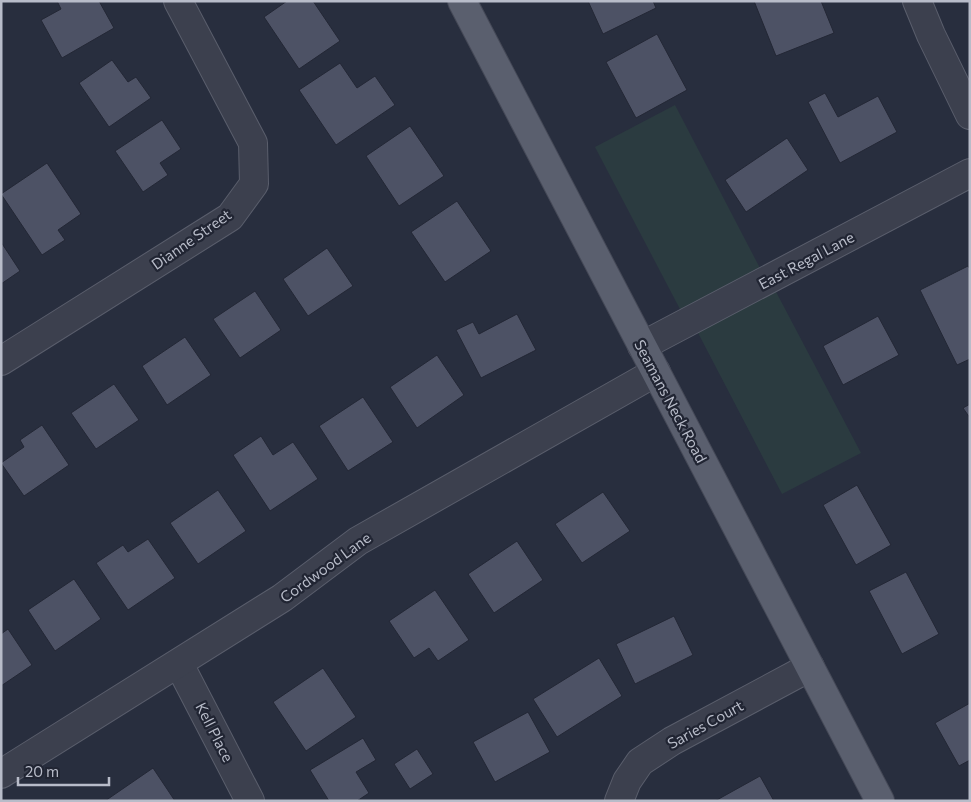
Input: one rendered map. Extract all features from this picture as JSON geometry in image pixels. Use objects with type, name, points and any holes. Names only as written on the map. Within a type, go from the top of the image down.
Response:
[{"type":"main road","name":"Seamans Neck Road","points":[[462,1],[880,801]]},
{"type":"street","name":"Dianne Street","points":[[1,361],[230,217],[254,184],[253,143],[178,1]]},
{"type":"street","points":[[918,1],[931,35],[970,114]]},
{"type":"street","name":"East Regal Lane","points":[[642,346],[970,173]]},
{"type":"street","name":"Cordwood Lane","points":[[1,774],[282,598],[358,541],[656,372]]},
{"type":"street","name":"Kell Place","points":[[179,664],[250,801]]},
{"type":"street","name":"Saries Court","points":[[618,801],[627,780],[640,762],[672,741],[810,667]]},
{"type":"shaded area","points":[[675,105],[762,272],[682,313],[595,147]]},
{"type":"shaded area","points":[[774,288],[861,453],[782,494],[696,329]]},
{"type":"building","points":[[57,1],[99,1],[114,28],[62,58],[41,20],[61,9]]},
{"type":"building","points":[[287,1],[313,1],[340,41],[299,69],[264,17]]},
{"type":"building","points":[[588,1],[653,1],[656,8],[603,34]]},
{"type":"building","points":[[754,1],[821,1],[834,33],[776,56]]},
{"type":"building","points":[[657,34],[687,90],[636,118],[606,62]]},
{"type":"building","points":[[112,60],[128,82],[136,77],[151,98],[109,127],[79,83]]},
{"type":"building","points":[[340,63],[357,88],[375,76],[395,105],[336,145],[299,90]]},
{"type":"building","points":[[825,93],[838,117],[878,96],[897,132],[840,163],[808,102]]},
{"type":"building","points":[[162,120],[181,149],[160,163],[168,175],[143,192],[115,151]]},
{"type":"building","points":[[410,126],[444,176],[399,206],[366,156]]},
{"type":"building","points":[[787,138],[808,170],[746,212],[725,180]]},
{"type":"building","points":[[47,163],[81,214],[58,230],[65,240],[42,255],[1,194]]},
{"type":"building","points":[[457,201],[491,251],[445,282],[411,232]]},
{"type":"building","points":[[1,242],[20,271],[1,284]]},
{"type":"building","points":[[327,248],[353,286],[308,316],[283,279]]},
{"type":"building","points":[[968,266],[970,269],[970,359],[957,365],[920,290]]},
{"type":"building","points":[[255,291],[281,330],[240,358],[213,319]]},
{"type":"building","points":[[517,314],[536,350],[481,378],[456,330],[473,322],[479,334]]},
{"type":"building","points":[[878,316],[899,355],[843,385],[823,346]]},
{"type":"building","points":[[185,337],[211,375],[167,405],[142,366]]},
{"type":"building","points":[[437,355],[464,395],[417,428],[390,387]]},
{"type":"building","points":[[114,384],[139,420],[96,449],[71,413]]},
{"type":"building","points":[[363,397],[393,442],[348,471],[319,426]]},
{"type":"building","points":[[970,404],[970,418],[963,408]]},
{"type":"building","points":[[42,425],[69,465],[24,496],[1,463],[24,447],[20,440]]},
{"type":"building","points":[[261,436],[273,455],[293,442],[318,479],[270,511],[233,455]]},
{"type":"building","points":[[857,485],[891,545],[856,565],[823,505]]},
{"type":"building","points":[[218,490],[246,531],[198,564],[170,523]]},
{"type":"building","points":[[603,492],[630,531],[582,563],[555,524]]},
{"type":"building","points":[[148,539],[175,578],[128,610],[96,563],[123,545],[128,552]]},
{"type":"building","points":[[517,541],[543,580],[494,613],[468,574]]},
{"type":"building","points":[[906,572],[939,634],[902,654],[869,591]]},
{"type":"building","points":[[74,579],[101,619],[55,651],[28,610]]},
{"type":"building","points":[[435,590],[469,640],[438,661],[429,648],[414,658],[389,621]]},
{"type":"building","points":[[674,616],[693,655],[635,684],[616,644]]},
{"type":"building","points":[[8,629],[32,665],[1,686],[1,634]]},
{"type":"building","points":[[599,658],[622,696],[557,737],[533,699]]},
{"type":"building","points":[[323,668],[356,717],[306,751],[273,702]]},
{"type":"building","points":[[970,703],[970,760],[959,766],[935,723]]},
{"type":"building","points":[[528,712],[550,752],[495,782],[473,742]]},
{"type":"building","points":[[363,738],[376,760],[356,772],[369,793],[357,801],[329,801],[310,770]]},
{"type":"building","points":[[417,749],[433,774],[410,789],[394,764]]},
{"type":"building","points":[[153,768],[175,801],[105,801]]},
{"type":"building","points":[[760,776],[774,801],[715,801]]}]
